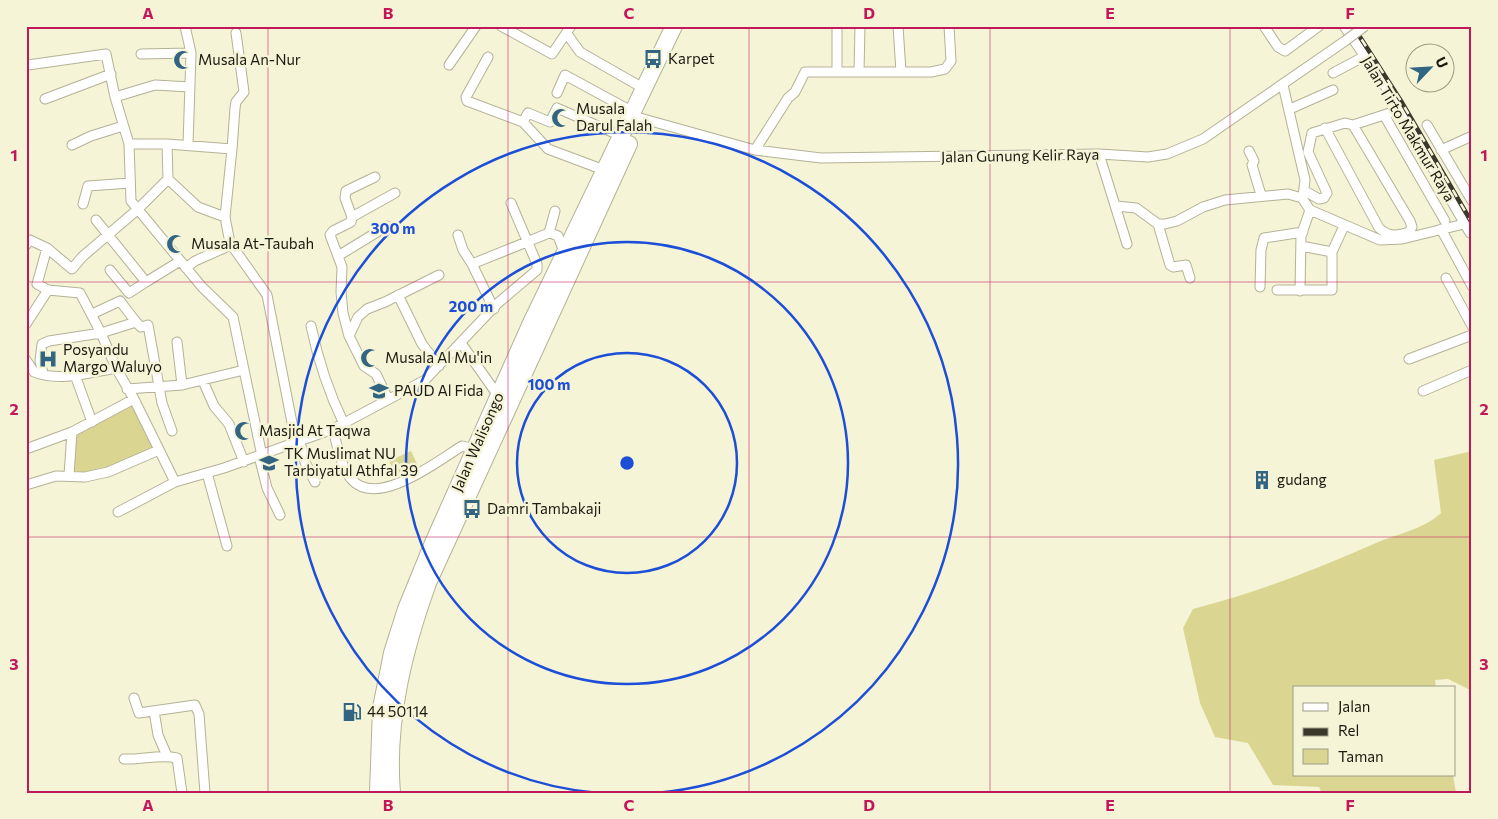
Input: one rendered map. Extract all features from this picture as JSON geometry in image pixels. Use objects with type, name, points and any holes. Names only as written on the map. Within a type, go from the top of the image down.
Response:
[{"type":"highway","name":"Jalan Walisongo","points":[[378,793],[381,708],[392,653],[406,609],[433,543],[564,252],[621,136],[637,115],[644,88],[674,26]]},
{"type":"highway","name":"Jalan Walisongo","points":[[392,793],[392,730],[404,658],[428,583],[637,115],[684,26]]},
{"type":"street","points":[[185,26],[191,53],[188,145]]},
{"type":"street","points":[[449,65],[476,26]]},
{"type":"street","points":[[501,26],[552,54],[569,30]]},
{"type":"street","points":[[837,26],[837,72]]},
{"type":"street","points":[[859,72],[860,26]]},
{"type":"street","points":[[898,26],[901,72]]},
{"type":"street","points":[[755,150],[788,98],[795,92],[804,73],[808,71],[931,72],[947,67],[951,61],[949,26]]},
{"type":"street","points":[[1264,26],[1280,50],[1287,50],[1319,26]]},
{"type":"street","name":"Jalan Tirto Makmur Raya","points":[[1344,26],[1399,110],[1470,233]]},
{"type":"street","name":"Jalan Gunung Kelir Raya","points":[[557,93],[565,75],[637,115],[755,150],[821,158],[1099,154],[1148,157],[1187,147],[1283,85],[1365,26]]},
{"type":"street","points":[[569,30],[577,49],[644,88]]},
{"type":"street","points":[[236,33],[244,92],[235,108],[225,217],[231,245],[267,295],[298,443],[315,482]]},
{"type":"street","points":[[141,54],[191,53]]},
{"type":"street","points":[[28,65],[104,54],[108,57],[115,97],[129,144],[131,201],[202,288],[233,317],[266,488],[280,516]]},
{"type":"street","points":[[488,56],[466,100],[523,122],[548,149],[604,170]]},
{"type":"street","points":[[1334,73],[1365,56]]},
{"type":"street","points":[[45,99],[111,74]]},
{"type":"street","points":[[115,97],[155,84],[190,87]]},
{"type":"street","points":[[1283,85],[1305,180],[1303,195],[1310,210],[1380,240],[1389,240],[1443,225],[1464,224]]},
{"type":"street","points":[[1290,109],[1333,90]]},
{"type":"street","points":[[523,122],[528,113],[550,122],[557,108],[621,136]]},
{"type":"street","points":[[1158,224],[1177,221],[1203,207],[1225,200],[1261,195],[1303,195],[1317,199],[1326,196],[1325,186],[1308,152],[1312,133],[1345,123],[1353,125],[1399,110]]},
{"type":"street","points":[[1384,115],[1443,225],[1472,286]]},
{"type":"street","points":[[1325,128],[1379,228],[1388,234],[1394,235],[1409,232],[1412,227],[1410,221],[1353,125]]},
{"type":"street","points":[[72,145],[91,136],[123,126]]},
{"type":"street","points":[[1427,126],[1472,201]]},
{"type":"street","points":[[1441,150],[1472,136]]},
{"type":"street","points":[[129,144],[188,145],[232,149]]},
{"type":"street","points":[[167,144],[168,179],[198,207],[225,217]]},
{"type":"street","points":[[1249,151],[1253,158],[1252,165],[1261,195]]},
{"type":"street","points":[[1099,154],[1127,244]]},
{"type":"street","points":[[376,177],[346,191],[345,198],[352,217],[351,222],[333,231],[330,235],[342,267],[341,292],[343,313],[349,336],[364,366],[376,374],[388,399]]},
{"type":"street","points":[[26,245],[30,240],[47,248],[71,270],[168,179]]},
{"type":"street","points":[[83,204],[88,186],[130,184]]},
{"type":"street","points":[[352,217],[395,193]]},
{"type":"street","points":[[118,512],[175,482],[244,462],[333,429],[426,380],[494,308],[537,270],[537,264],[510,202]]},
{"type":"street","points":[[1116,206],[1136,208],[1158,224],[1170,265],[1173,267],[1186,265],[1190,278]]},
{"type":"street","points":[[1300,291],[1302,232],[1310,210]]},
{"type":"street","points":[[550,232],[555,211]]},
{"type":"street","points":[[96,220],[146,282]]},
{"type":"street","points":[[338,256],[387,226]]},
{"type":"street","points":[[1277,290],[1329,290],[1333,288],[1332,252],[1344,226]]},
{"type":"street","points":[[472,264],[550,232],[558,236],[564,252]]},
{"type":"street","points":[[1260,287],[1260,250],[1264,238],[1302,232]]},
{"type":"street","points":[[458,235],[463,250],[494,308]]},
{"type":"street","points":[[110,270],[129,293],[146,282],[183,264],[195,261],[231,245]]},
{"type":"street","points":[[1301,246],[1332,252]]},
{"type":"street","points":[[47,248],[37,284],[48,290],[80,293],[92,314],[116,368],[134,399],[175,482]]},
{"type":"street","points":[[349,336],[358,317],[367,309],[440,275]]},
{"type":"street","points":[[1446,278],[1472,326]]},
{"type":"street","points":[[26,324],[48,290]]},
{"type":"street","points":[[398,295],[422,344],[440,366]]},
{"type":"street","points":[[92,314],[120,300],[141,327],[149,325],[159,388],[172,431]]},
{"type":"street","points":[[44,373],[40,361],[42,344],[49,341],[101,333],[136,322]]},
{"type":"street","points":[[311,326],[317,354],[335,405],[344,424]]},
{"type":"street","points":[[1409,359],[1472,335]]},
{"type":"street","points":[[177,342],[182,385]]},
{"type":"street","points":[[461,343],[499,397]]},
{"type":"street","points":[[26,360],[34,372],[44,373],[54,378],[116,368]]},
{"type":"street","points":[[127,389],[182,385],[244,370]]},
{"type":"street","points":[[1423,391],[1472,370]]},
{"type":"street","points":[[76,375],[92,422]]},
{"type":"street","points":[[203,380],[214,406],[228,424],[244,462]]},
{"type":"street","points":[[27,446],[72,432],[134,399]]},
{"type":"street","points":[[333,429],[338,448],[349,475],[357,484],[372,489],[400,483],[462,446],[475,449]]},
{"type":"street","points":[[69,475],[72,432]]},
{"type":"street","points":[[26,485],[56,476],[84,476],[108,472],[159,450]]},
{"type":"street","points":[[207,474],[227,546]]},
{"type":"street","points":[[134,698],[139,713],[195,705],[199,714],[205,793]]},
{"type":"street","points":[[154,711],[158,735],[167,756]]},
{"type":"street","points":[[124,759],[142,760],[167,756],[178,760],[182,793]]},
{"type":"green space","points":[[133,403],[156,449],[107,471],[71,474],[75,432]]},
{"type":"green space","points":[[411,451],[419,468],[398,479],[389,461]]},
{"type":"green space","points":[[1472,451],[1472,691],[1448,679],[1435,680],[1436,686],[1293,686],[1293,776],[1453,776],[1456,793],[1322,793],[1319,787],[1273,785],[1248,743],[1215,737],[1200,703],[1183,628],[1193,609],[1240,596],[1286,580],[1410,531],[1434,519],[1441,513],[1434,460]]},
{"type":"railway","points":[[1353,26],[1401,101],[1472,223]]},
{"type":"place","name":"Karpet","points":[[653,59]]},
{"type":"place","name":"Musala An-Nur","points":[[183,60]]},
{"type":"place","name":"Musala Darul Falah","points":[[561,118]]},
{"type":"place","name":"Musala At-Taubah","points":[[176,244]]},
{"type":"place","name":"Musala Al Mu'in","points":[[370,358]]},
{"type":"place","name":"Posyandu Margo Waluyo","points":[[48,359]]},
{"type":"place","name":"PAUD Al Fida","points":[[379,391]]},
{"type":"place","name":"Masjid At Taqwa","points":[[244,431]]},
{"type":"place","name":"TK Muslimat NU Tarbiyatul Athfal 39","points":[[269,463]]},
{"type":"place","name":"gudang","points":[[1262,480]]},
{"type":"place","name":"Damri Tambakaji","points":[[472,509]]},
{"type":"place","name":"44 50114","points":[[352,712]]}]
